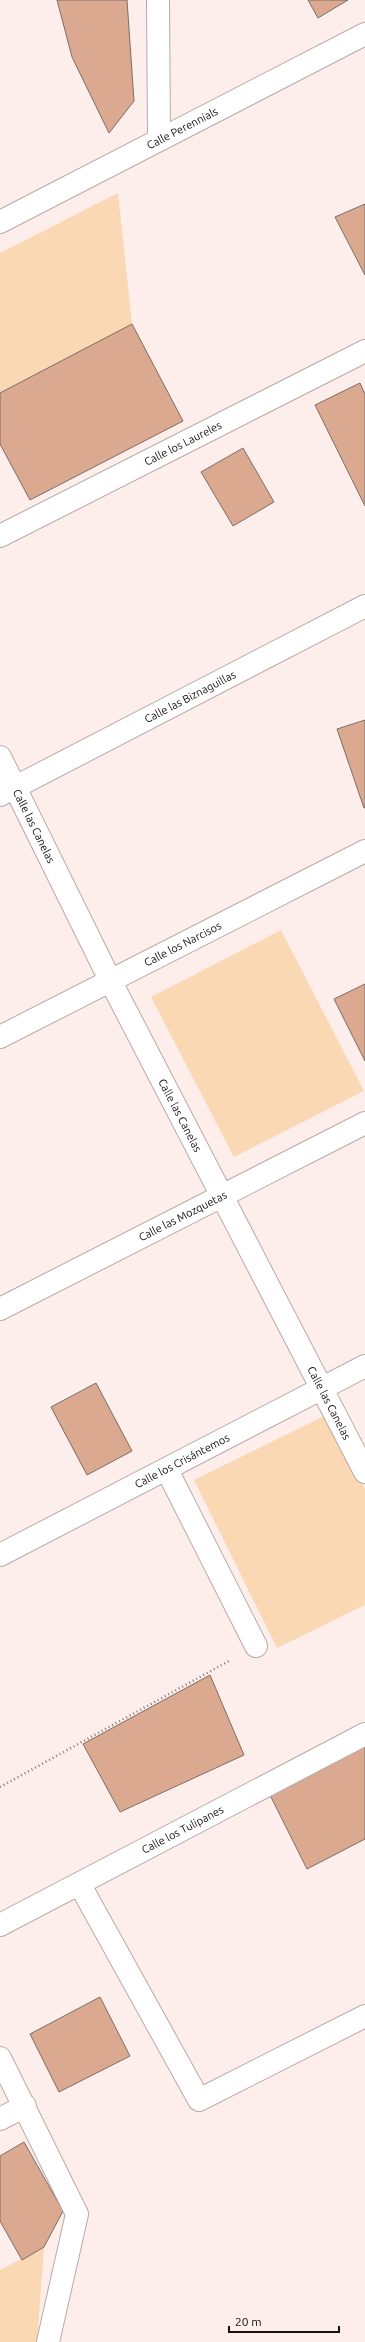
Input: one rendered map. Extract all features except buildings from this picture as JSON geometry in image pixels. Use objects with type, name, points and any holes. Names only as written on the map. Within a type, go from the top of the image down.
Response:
[{"type":"street","points":[[158,0],[159,139]]},
{"type":"street","name":"Calle Perennials","points":[[0,222],[365,34]]},
{"type":"street","name":"Calle los Laureles","points":[[0,536],[365,351]]},
{"type":"street","name":"Calle las Biznaguillas","points":[[8,790],[365,606]]},
{"type":"street","name":"Calle las Canelas","points":[[0,757],[8,790],[110,980],[365,1472]]},
{"type":"street","name":"Calle los Narcisos","points":[[0,1037],[365,851]]},
{"type":"street","name":"Calle las Mozquetas","points":[[0,1309],[221,1195],[365,1123]]},
{"type":"street","name":"Calle los Crisántemos","points":[[0,1555],[365,1366]]},
{"type":"street","points":[[166,1470],[256,1646]]},
{"type":"street","name":"Calle los Tulipanes","points":[[0,1925],[80,1885],[365,1734]]},
{"type":"street","points":[[80,1885],[199,2100],[365,2016]]},
{"type":"street","points":[[0,2058],[77,2214],[48,2342]]},
{"type":"street","points":[[0,2119],[25,2106]]},
{"type":"path","points":[[0,1787],[256,1646]]},
{"type":"shaded area","points":[[118,193],[132,324],[0,396],[0,253]]},
{"type":"shaded area","points":[[281,930],[364,1091],[234,1157],[151,997]]},
{"type":"shaded area","points":[[328,1414],[365,1489],[365,1605],[277,1648],[194,1480]]},
{"type":"shaded area","points":[[44,2247],[37,2342],[0,2342],[0,2270]]}]
